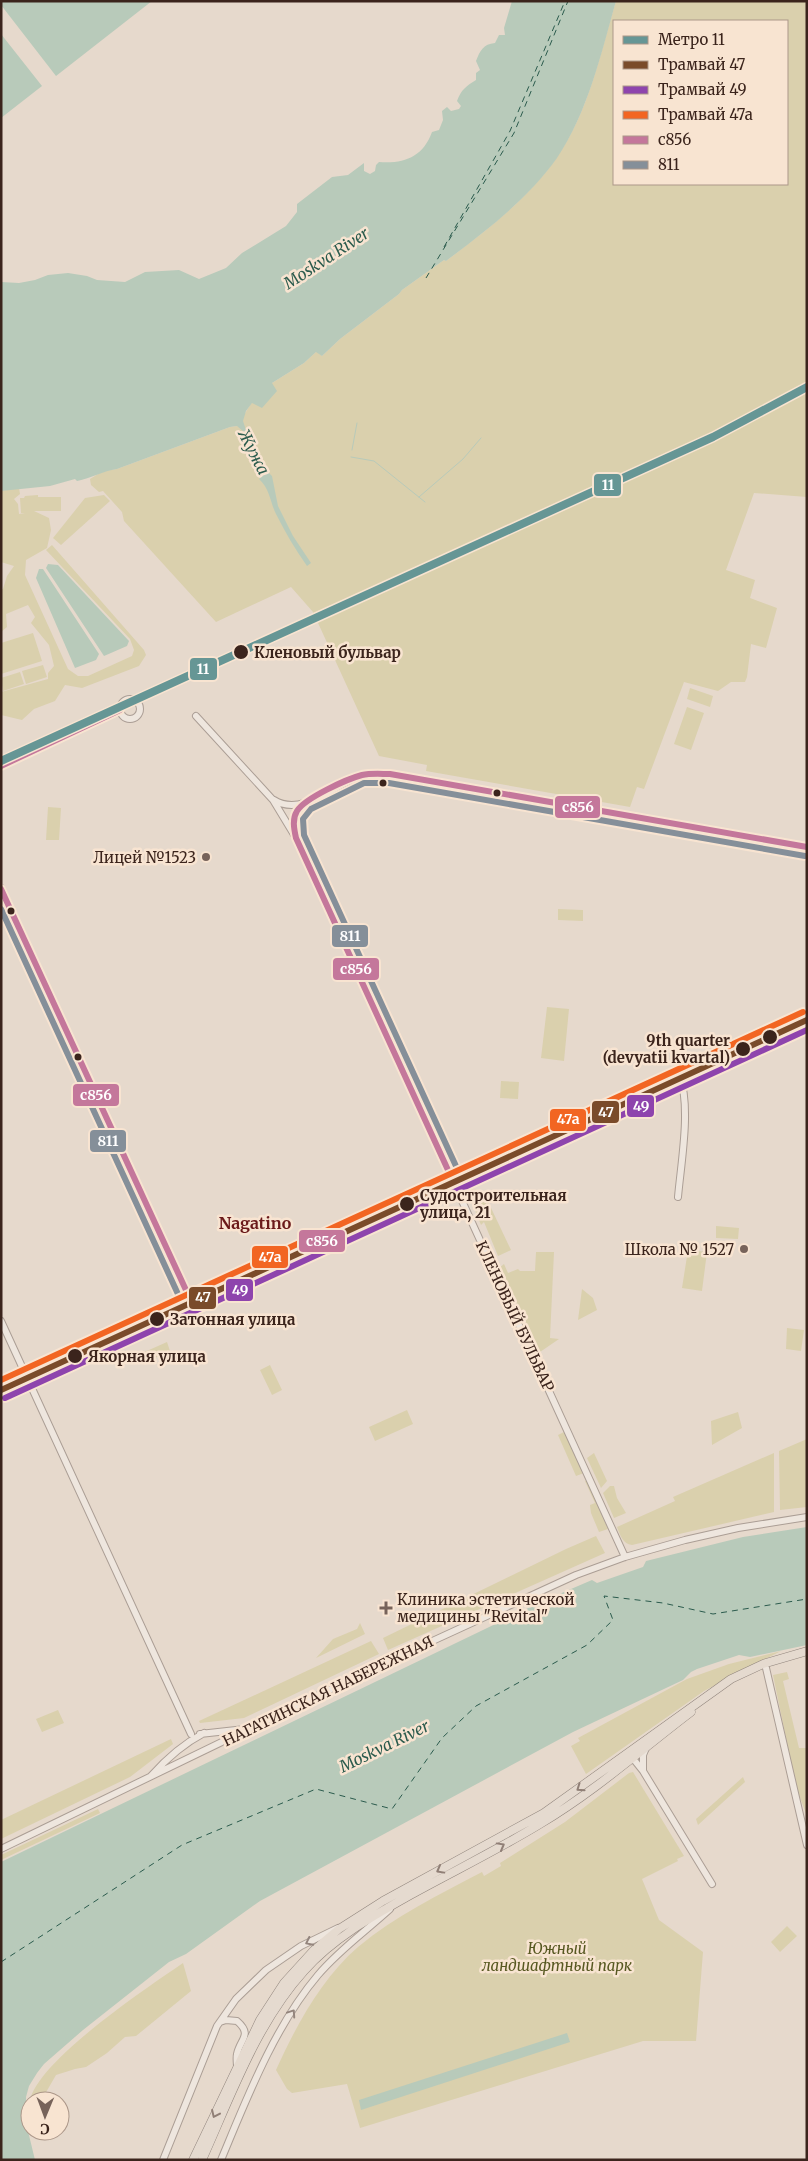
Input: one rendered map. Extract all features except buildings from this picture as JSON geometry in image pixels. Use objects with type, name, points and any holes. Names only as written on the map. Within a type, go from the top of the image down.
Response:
[{"type":"main road","points":[[193,2160],[260,2020],[284,1983],[314,1950],[352,1920],[382,1902],[522,1826],[577,1790],[732,1679],[763,1664],[807,1651]]},
{"type":"main road","points":[[202,2160],[261,2034],[290,1987],[336,1941],[397,1903],[538,1825],[582,1797],[712,1697],[734,1683],[766,1668],[807,1656]]},
{"type":"street","points":[[1,766],[108,717],[122,713]]},
{"type":"street","name":"КЛЕНОВЫЙ БУЛЬВАР","points":[[196,716],[273,800],[296,838],[625,1557]]},
{"type":"street","points":[[273,800],[284,804],[302,804],[348,782],[363,779],[420,783],[807,854]]},
{"type":"street","points":[[296,838],[293,825],[294,818],[302,804]]},
{"type":"street","points":[[726,838],[807,847]]},
{"type":"street","points":[[1,888],[191,1301]]},
{"type":"street","points":[[680,1077],[807,1015]]},
{"type":"street","points":[[1,1392],[28,1376],[191,1301],[680,1077],[807,1022]]},
{"type":"street","points":[[678,1197],[685,1092],[680,1077]]},
{"type":"street","points":[[1,1321],[28,1376],[191,1734]]},
{"type":"street","points":[[1,1384],[28,1376]]},
{"type":"street","name":"НАГАТИНСКАЯ НАБЕРЕЖНАЯ","points":[[1,1849],[249,1729],[576,1575],[625,1557],[684,1540],[738,1528],[807,1517]]},
{"type":"street","points":[[766,1668],[807,1845]]},
{"type":"street","points":[[191,1734],[249,1729]]},
{"type":"street","points":[[230,1730],[234,1734],[231,1738]]},
{"type":"street","points":[[149,1778],[187,1742],[204,1733]]},
{"type":"street","points":[[187,1742],[191,1734]]},
{"type":"street","points":[[643,1771],[642,1763],[646,1747]]},
{"type":"street","points":[[620,1759],[631,1759],[643,1771],[712,1884]]},
{"type":"street","points":[[165,1761],[166,1765],[171,1767]]},
{"type":"street","points":[[621,1768],[632,1766],[643,1771]]},
{"type":"street","points":[[221,2160],[280,2030],[316,1977],[336,1954],[397,1903]]},
{"type":"street","points":[[163,2160],[219,2023],[236,1999],[266,1970],[301,1946],[352,1920]]},
{"type":"street","points":[[219,2023],[226,2020],[236,2021],[245,2031],[245,2036],[237,2054],[237,2067]]},
{"type":"green space","points":[[616,1],[807,1],[807,497],[754,493],[726,570],[755,580],[750,598],[777,608],[766,648],[751,644],[745,682],[731,682],[718,691],[684,682],[644,789],[637,787],[630,807],[426,771],[427,765],[379,756],[313,612],[291,587],[216,622],[124,521],[122,512],[103,491],[99,492],[91,485],[90,479],[103,471],[117,469],[237,426],[252,402],[272,383],[304,363],[317,351],[322,356],[340,339],[402,290],[444,260],[446,261],[476,238],[533,187],[557,157],[586,101]]},
{"type":"green space","points":[[19,488],[20,494],[14,499],[18,504],[19,514],[25,513],[21,513],[20,498],[38,495],[38,497],[61,497],[61,511],[34,511],[49,518],[51,530],[47,548],[26,560],[25,575],[68,669],[78,676],[88,676],[132,656],[134,650],[130,639],[46,550],[52,545],[144,650],[146,655],[139,666],[82,688],[65,685],[55,701],[34,709],[22,720],[1,715],[1,692],[48,679],[48,673],[54,666],[49,645],[31,623],[35,617],[28,605],[6,614],[7,627],[1,632],[1,589],[3,589],[7,576],[14,566],[1,562],[1,491]]},
{"type":"green space","points":[[104,495],[110,501],[61,545],[53,538],[85,498]]},
{"type":"green space","points":[[33,633],[42,661],[1,674],[1,643]]},
{"type":"green space","points":[[43,665],[47,677],[26,684],[22,671]]},
{"type":"green space","points":[[20,672],[24,684],[3,691],[1,678]]},
{"type":"green space","points":[[690,688],[713,696],[710,707],[687,699]]},
{"type":"green space","points":[[687,707],[704,713],[691,750],[674,744]]},
{"type":"green space","points":[[48,807],[61,808],[59,840],[46,840]]},
{"type":"green space","points":[[558,909],[583,910],[583,921],[558,920]]},
{"type":"green space","points":[[547,1007],[569,1009],[564,1061],[541,1058]]},
{"type":"green space","points":[[501,1081],[519,1082],[518,1099],[500,1098]]},
{"type":"green space","points":[[470,1188],[483,1191],[511,1250],[498,1256],[484,1222],[481,1225],[467,1191]]},
{"type":"green space","points":[[716,1226],[739,1228],[738,1239],[716,1238]]},
{"type":"green space","points":[[688,1250],[707,1252],[702,1291],[682,1288]]},
{"type":"green space","points":[[536,1252],[554,1252],[550,1338],[559,1339],[540,1352],[499,1268],[504,1264],[508,1273],[518,1269],[520,1271],[535,1271]]},
{"type":"green space","points":[[582,1289],[593,1298],[597,1310],[578,1320]]},
{"type":"green space","points":[[787,1328],[804,1330],[801,1351],[786,1349]]},
{"type":"green space","points":[[167,1342],[170,1351],[144,1363],[140,1354]]},
{"type":"green space","points":[[270,1365],[282,1390],[272,1395],[260,1370]]},
{"type":"green space","points":[[407,1410],[413,1424],[375,1441],[369,1427]]},
{"type":"green space","points":[[738,1412],[742,1428],[712,1445],[711,1421]]},
{"type":"green space","points":[[566,1431],[584,1473],[576,1476],[558,1435]]},
{"type":"green space","points":[[807,1439],[807,1507],[780,1510],[779,1451]]},
{"type":"green space","points":[[594,1453],[607,1481],[601,1488],[587,1458]]},
{"type":"green space","points":[[774,1453],[774,1512],[632,1545],[626,1543],[621,1536],[617,1527],[675,1501],[673,1497]]},
{"type":"green space","points":[[588,1480],[608,1529],[599,1532],[591,1513],[590,1505],[595,1503],[585,1481]]},
{"type":"green space","points":[[610,1486],[614,1486],[617,1498],[626,1513],[614,1518],[603,1493]]},
{"type":"green space","points":[[596,1536],[605,1553],[388,1650],[383,1638]]},
{"type":"green space","points":[[360,1623],[365,1634],[316,1658],[333,1639],[357,1629]]},
{"type":"green space","points":[[371,1641],[379,1654],[244,1718],[200,1723],[199,1721]]},
{"type":"green space","points":[[781,1651],[704,1691],[586,1774],[571,1746],[580,1741],[578,1738],[687,1679],[729,1664]]},
{"type":"green space","points":[[787,1672],[789,1679],[783,1681],[799,1748],[807,1748],[807,1816],[796,1787],[773,1675]]},
{"type":"green space","points":[[58,1710],[64,1723],[42,1732],[36,1719]]},
{"type":"green space","points":[[171,1739],[173,1744],[130,1777],[1,1839],[1,1820]]},
{"type":"green space","name":"Южный ландшафтный парк","points":[[633,1772],[684,1856],[677,1859],[678,1861],[642,1879],[659,1920],[703,1952],[696,2041],[643,2041],[360,2128],[347,2084],[292,2093],[287,2089],[276,2070],[292,2037],[321,1988],[358,1947],[387,1925],[418,1906],[482,1872],[484,1876],[501,1866],[500,1863],[565,1822],[629,1773]]},
{"type":"green space","points":[[743,1777],[745,1782],[698,1825],[696,1819]]},
{"type":"green space","points":[[98,1809],[100,1813],[1,1860],[1,1855]]},
{"type":"green space","points":[[787,1926],[797,1936],[780,1952],[771,1942]]},
{"type":"green space","points":[[183,1963],[191,1991],[136,2036],[125,2037],[107,2053],[86,2067],[56,2075],[47,2091],[34,2091],[45,2074],[91,2030]]},
{"type":"water","points":[[1,1],[152,1],[56,76],[1,5]]},
{"type":"water","name":"Moskva River","points":[[512,1],[616,1],[599,62],[585,102],[568,140],[557,158],[520,201],[491,226],[446,261],[444,260],[402,290],[340,339],[322,356],[316,352],[304,363],[272,383],[277,391],[262,408],[252,403],[246,411],[243,421],[254,454],[259,463],[272,476],[278,506],[293,536],[311,563],[307,566],[283,527],[268,491],[259,479],[263,475],[262,468],[252,454],[244,432],[237,426],[82,480],[77,481],[75,479],[50,486],[1,491],[1,282],[19,283],[48,275],[68,273],[87,276],[97,280],[125,282],[145,272],[179,270],[199,279],[226,268],[242,253],[286,226],[297,212],[297,204],[332,177],[348,175],[364,163],[364,171],[370,174],[375,171],[376,165],[379,162],[397,162],[418,153],[428,141],[432,132],[439,130],[443,120],[442,111],[447,107],[451,111],[459,109],[461,106],[457,101],[460,94],[476,80],[476,73],[480,70],[476,61],[481,51],[485,46],[495,43],[499,35],[505,35],[504,28]]},
{"type":"water","points":[[1,34],[42,86],[1,118]]},
{"type":"water","points":[[48,564],[58,565],[129,641],[127,646],[104,656],[46,568]]},
{"type":"water","points":[[39,569],[43,569],[99,654],[96,660],[75,668],[36,578]]},
{"type":"water","name":"Moskva River","points":[[807,1527],[807,1645],[750,1657],[739,1655],[697,1669],[683,1680],[573,1732],[260,1901],[186,1954],[169,1962],[83,2030],[44,2064],[28,2091],[20,2091],[20,2141],[30,2141],[35,2160],[1,2160],[1,1862],[543,1601],[592,1580],[597,1583],[643,1567],[646,1561],[743,1537]]},
{"type":"water","points":[[567,2033],[570,2042],[361,2110],[359,2100]]},
{"type":"waterway","points":[[352,450],[357,423]]},
{"type":"waterway","points":[[419,497],[463,459],[481,438]]},
{"type":"waterway","points":[[351,457],[374,461],[425,502]]},
{"type":"ferry route","points":[[444,247],[510,131],[565,1]]},
{"type":"ferry route","points":[[426,278],[514,133],[568,1]]},
{"type":"ferry route","points":[[1,1962],[182,1845],[316,1789],[392,1809],[442,1738],[476,1706],[587,1645],[613,1620],[604,1596],[663,1603],[713,1614],[807,1599]]},
{"type":"metro line","name":"11","points":[[1,761],[713,437],[807,387]]},
{"type":"tram line","name":"47а","points":[[1,1380],[803,1012]]},
{"type":"tram line","name":"47","points":[[1,1390],[807,1020]]},
{"type":"tram line","name":"49","points":[[5,1398],[807,1030]]},
{"type":"transit line","name":"с856","points":[[1,766],[120,710]]},
{"type":"transit line","name":"с856","points":[[453,1181],[296,838],[294,817],[301,806],[308,800],[355,777],[369,774],[390,774],[807,847]]},
{"type":"transit line","name":"811","points":[[461,1177],[304,835],[303,819],[311,809],[364,783],[389,783],[805,856]]},
{"type":"transit line","name":"с856","points":[[1,889],[191,1301]]},
{"type":"transit line","name":"811","points":[[1,909],[183,1305]]},
{"type":"transit line","name":"с856","points":[[191,1301],[453,1181]]},
{"type":"transit line","name":"811","points":[[195,1309],[457,1189]]},
{"type":"place","name":"Кленовый бульвар","points":[[241,652]]},
{"type":"place","name":"Лицей №1523","points":[[206,857]]},
{"type":"place","name":"9th quarter (devyatii kvartal)","points":[[743,1049]]},
{"type":"place","name":"Судостроительная улица, 21","points":[[407,1204]]},
{"type":"place","name":"Школа № 1527","points":[[744,1249]]},
{"type":"place","name":"Затонная улица","points":[[157,1319]]},
{"type":"place","name":"Якорная улица","points":[[75,1356]]},
{"type":"place","name":"Клиника эстетической медицины \"Revital\"","points":[[386,1608]]},
{"type":"district","name":"Nagatino","points":[[255,1223]]},
{"type":"water label","name":"Жужа","points":[[254,452]]}]
